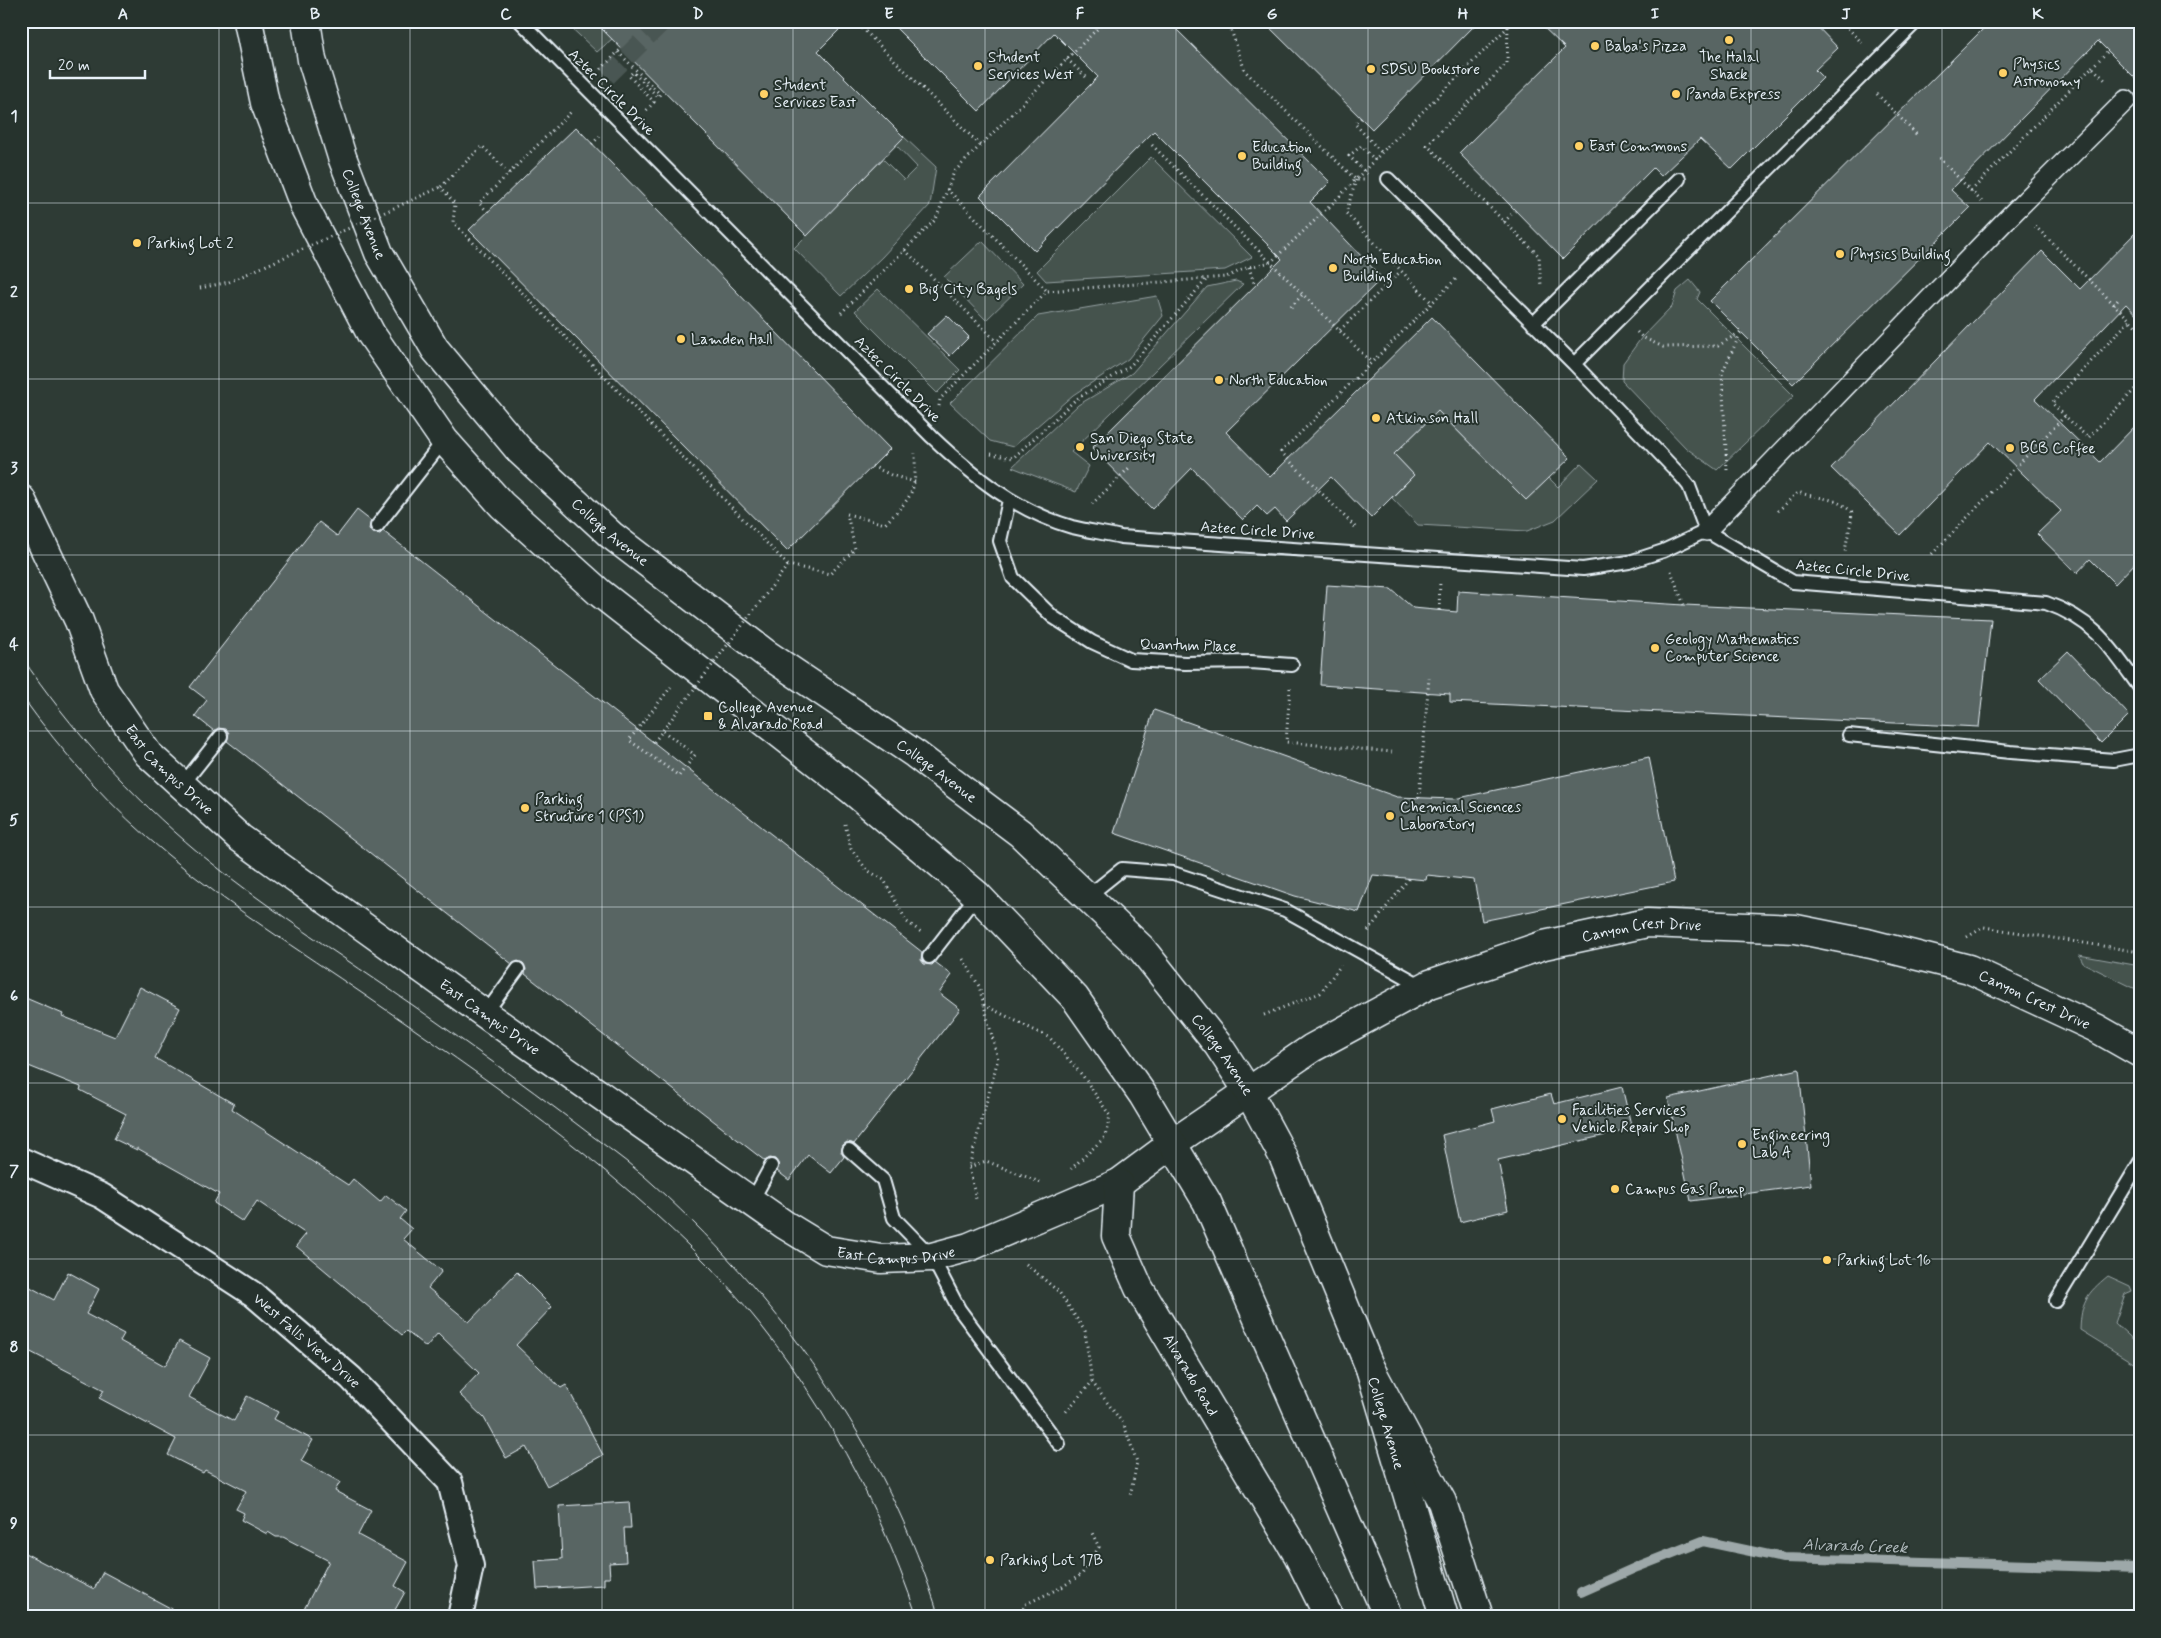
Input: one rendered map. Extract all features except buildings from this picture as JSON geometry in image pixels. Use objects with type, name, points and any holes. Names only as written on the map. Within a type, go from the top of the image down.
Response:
[{"type":"main road","points":[[248,21],[265,103],[305,208],[371,334],[444,440],[502,505],[600,593],[853,791],[977,895],[1075,998],[1173,1143],[1207,1202],[1388,1617]]},
{"type":"main road","name":"College Avenue","points":[[306,21],[312,60],[342,157],[379,253],[436,348],[520,450],[611,535],[765,653],[915,754],[1020,833],[1141,948],[1218,1045],[1248,1091],[1283,1156],[1370,1368],[1444,1617]]},
{"type":"main road","name":"East Campus Drive","points":[[21,498],[78,621],[104,690],[148,754],[240,838],[485,1014],[752,1201],[826,1250],[881,1259],[932,1257],[969,1247],[1119,1183]]},
{"type":"main road","name":"Canyon Crest Drive","points":[[1173,1143],[1312,1048],[1424,987],[1544,945],[1647,923],[1796,929],[1871,944],[1969,969],[2096,1028],[2140,1054]]},
{"type":"main road","points":[[1119,1183],[1173,1143]]},
{"type":"main road","name":"Alvarado Road","points":[[1119,1183],[1116,1236],[1139,1288],[1298,1555],[1329,1617]]},
{"type":"main road","points":[[1370,1368],[1442,1502],[1480,1617]]},
{"type":"street","points":[[1706,531],[2126,100]]},
{"type":"street","name":"West Falls View Drive","points":[[21,1160],[102,1196],[252,1294],[351,1378],[450,1482],[471,1566],[460,1617]]},
{"type":"lane","name":"Aztec Circle Drive","points":[[520,21],[932,437],[984,484],[1009,500],[1071,526],[1131,538],[1583,568],[1629,562],[1663,551],[1706,531],[1793,582],[2046,603],[2070,612],[2094,629],[2140,688]]},
{"type":"lane","points":[[1574,364],[1917,21]]},
{"type":"lane","points":[[1388,179],[1574,364],[1689,486],[1706,531]]},
{"type":"lane","points":[[1534,324],[1679,179]]},
{"type":"lane","points":[[377,526],[444,440]]},
{"type":"lane","name":"Quantum Place","points":[[1009,500],[1000,541],[1013,578],[1053,617],[1092,642],[1131,660],[1185,663],[1251,662],[1292,665]]},
{"type":"lane","points":[[183,784],[221,736]]},
{"type":"lane","points":[[1849,736],[2114,760],[2140,754]]},
{"type":"lane","points":[[1087,898],[1122,870],[1173,873],[1285,910],[1424,987]]},
{"type":"lane","points":[[929,957],[977,895]]},
{"type":"lane","points":[[485,1014],[518,969]]},
{"type":"lane","points":[[849,1150],[883,1180],[894,1218],[932,1257],[959,1309],[1059,1444]]},
{"type":"lane","points":[[2056,1301],[2140,1162]]},
{"type":"lane","points":[[752,1201],[771,1166]]},
{"type":"path","points":[[865,21],[860,26],[980,146]]},
{"type":"path","points":[[850,304],[936,219],[954,172],[1105,21]]},
{"type":"path","points":[[1228,21],[1245,71],[1356,180],[1373,180],[1349,156],[1361,146],[1375,160]]},
{"type":"path","points":[[1508,21],[1508,63],[1427,145],[1539,256],[1541,288]]},
{"type":"path","points":[[1841,21],[1878,60]]},
{"type":"path","points":[[939,406],[940,399],[1046,292],[1226,277],[1249,267],[1271,262],[1329,207],[1508,27]]},
{"type":"path","points":[[601,69],[622,49]]},
{"type":"path","points":[[1940,158],[1971,191],[2108,51]]},
{"type":"path","points":[[618,52],[660,94],[658,96],[633,72],[629,76],[654,102],[644,113]]},
{"type":"path","points":[[1067,59],[1086,78]]},
{"type":"path","points":[[2092,67],[2126,100]]},
{"type":"path","points":[[1861,77],[1917,135]]},
{"type":"path","points":[[488,212],[479,203],[574,110]]},
{"type":"path","points":[[1361,118],[1355,124],[1382,153]]},
{"type":"path","points":[[592,144],[600,136]]},
{"type":"path","points":[[1152,145],[1372,362]]},
{"type":"path","points":[[200,288],[229,282],[441,187],[482,146],[509,173]]},
{"type":"path","points":[[1356,180],[1346,213],[1432,303]]},
{"type":"path","points":[[441,187],[455,204],[453,222],[788,565],[830,574],[855,549],[846,514],[885,524],[908,500],[915,482],[914,452]]},
{"type":"path","points":[[947,189],[1046,292]]},
{"type":"path","points":[[2018,209],[2140,330]]},
{"type":"path","points":[[1504,222],[1515,210]]},
{"type":"path","points":[[905,250],[997,342]]},
{"type":"path","points":[[1355,526],[1281,452],[1472,263]]},
{"type":"path","points":[[1249,267],[1255,286]]},
{"type":"path","points":[[1340,330],[1401,271]]},
{"type":"path","points":[[991,454],[1013,458],[1075,400],[1130,366],[1207,278]]},
{"type":"path","points":[[1291,307],[1304,294]]},
{"type":"path","points":[[2114,305],[2120,298]]},
{"type":"path","points":[[2130,320],[2052,402],[2088,438],[2140,384]]},
{"type":"path","points":[[1642,337],[1663,347],[1718,346],[1740,332],[1722,373],[1727,470]]},
{"type":"path","points":[[1932,554],[2065,416]]},
{"type":"path","points":[[872,466],[891,475],[915,482]]},
{"type":"path","points":[[1092,504],[1129,468]]},
{"type":"path","points":[[1778,512],[1798,492],[1811,497],[1829,498],[1841,502],[1852,512],[1851,525],[1846,536],[1845,554]]},
{"type":"path","points":[[1663,551],[1684,605]]},
{"type":"path","points":[[654,742],[788,565]]},
{"type":"path","points":[[1439,610],[1440,578]]},
{"type":"path","points":[[1292,665],[1286,742],[1392,752]]},
{"type":"path","points":[[1419,798],[1429,678]]},
{"type":"path","points":[[663,731],[695,755],[679,776],[629,740],[670,686],[678,692]]},
{"type":"path","points":[[685,698],[693,704]]},
{"type":"path","points":[[837,818],[845,824],[851,849],[867,870],[884,880],[907,922],[921,932]]},
{"type":"path","points":[[1927,959],[1984,927],[2140,952]]},
{"type":"path","points":[[963,959],[980,986],[998,1059],[968,1167],[976,1199]]},
{"type":"path","points":[[984,1006],[1050,1038],[1083,1076],[1110,1116],[1105,1137],[1070,1170]]},
{"type":"path","points":[[968,1167],[986,1161],[1051,1186]]},
{"type":"path","points":[[1026,1264],[1059,1292],[1085,1331],[1092,1382],[1124,1425],[1137,1462],[1130,1496]]},
{"type":"path","points":[[1064,1414],[1092,1382]]},
{"type":"path","points":[[1018,1617],[1026,1604],[1062,1587],[1082,1574],[1099,1547],[1091,1531]]},
{"type":"shaded area","points":[[564,21],[594,21],[612,39],[597,52]]},
{"type":"shaded area","points":[[904,137],[936,167],[930,205],[882,257],[841,296],[794,248],[883,159],[904,180],[917,167],[896,145]]},
{"type":"shaded area","points":[[1151,157],[1252,257],[1225,270],[1046,281],[1037,271]]},
{"type":"shaded area","points":[[982,241],[1023,284],[986,320],[944,277]]},
{"type":"shaded area","points":[[1690,280],[1700,292],[1697,299],[1794,396],[1717,470],[1686,448],[1622,381],[1623,363],[1642,337],[1672,306],[1677,291]]},
{"type":"shaded area","points":[[1236,281],[1243,284],[1071,452],[1089,466],[1076,492],[1012,467],[1078,405],[1132,373],[1207,287]]},
{"type":"shaded area","points":[[878,289],[960,370],[937,393],[855,311]]},
{"type":"shaded area","points":[[1157,296],[1163,316],[1128,359],[1073,395],[1013,447],[990,441],[950,403],[1038,316]]},
{"type":"shaded area","points":[[1428,401],[1526,500],[1549,478],[1558,487],[1581,463],[1598,479],[1555,520],[1527,531],[1418,525],[1392,498],[1414,475],[1394,454],[1426,423]]},
{"type":"shaded area","points":[[2079,955],[2140,966],[2140,991],[2083,963]]},
{"type":"shaded area","points":[[2108,1276],[2130,1286],[2132,1291],[2125,1294],[2115,1323],[2140,1346],[2140,1367],[2080,1330],[2083,1305],[2086,1299],[2094,1288]]},
{"type":"waterway","name":"Alvarado Creek","points":[[1581,1592],[1703,1541],[1783,1558],[2140,1568]]},
{"type":"tunnel","points":[[607,76],[663,21]]},
{"type":"tram line","points":[[21,656],[81,736],[149,808],[198,852],[277,912],[494,1063],[636,1169],[693,1222],[739,1270],[782,1322],[822,1376],[858,1433],[890,1492],[917,1554],[939,1617]]},
{"type":"tram line","points":[[21,695],[89,780],[127,819],[168,855],[240,910],[457,1059],[546,1124],[631,1193],[711,1268],[777,1346],[833,1431],[858,1476],[880,1523],[917,1617]]},
{"type":"place","name":"The Halal Shack","points":[[1729,40]]},
{"type":"place","name":"Baba's Pizza","points":[[1595,46]]},
{"type":"place","name":"Student Services West","points":[[978,66]]},
{"type":"place","name":"SDSU Bookstore","points":[[1371,69]]},
{"type":"place","name":"Physics Astronomy","points":[[2003,73]]},
{"type":"place","name":"Student Services East","points":[[764,94]]},
{"type":"place","name":"Panda Express","points":[[1676,94]]},
{"type":"place","name":"East Commons","points":[[1579,146]]},
{"type":"place","name":"Education Building","points":[[1242,156]]},
{"type":"place","name":"Parking Lot 2","points":[[137,243]]},
{"type":"place","name":"Physics Building","points":[[1840,254]]},
{"type":"place","name":"North Education Building","points":[[1333,268]]},
{"type":"place","name":"Big City Bagels","points":[[909,289]]},
{"type":"place","name":"Lamden Hall","points":[[681,339]]},
{"type":"place","name":"North Education","points":[[1219,380]]},
{"type":"place","name":"Atkinson Hall","points":[[1376,418]]},
{"type":"place","name":"San Diego State University","points":[[1080,447]]},
{"type":"place","name":"BCB Coffee","points":[[2010,448]]},
{"type":"place","name":"Geology Mathematics Computer Science","points":[[1655,648]]},
{"type":"place","name":"College Avenue & Alvarado Road","points":[[708,716]]},
{"type":"place","name":"Parking Structure 1 (PS1)","points":[[525,808]]},
{"type":"place","name":"Chemical Sciences Laboratory","points":[[1390,816]]},
{"type":"place","name":"Facilities Services Vehicle Repair Shop","points":[[1562,1119]]},
{"type":"place","name":"Engineering Lab A","points":[[1742,1144]]},
{"type":"place","name":"Campus Gas Pump","points":[[1615,1189]]},
{"type":"place","name":"Parking Lot 16","points":[[1827,1260]]},
{"type":"place","name":"Parking Lot 17B","points":[[990,1560]]}]
